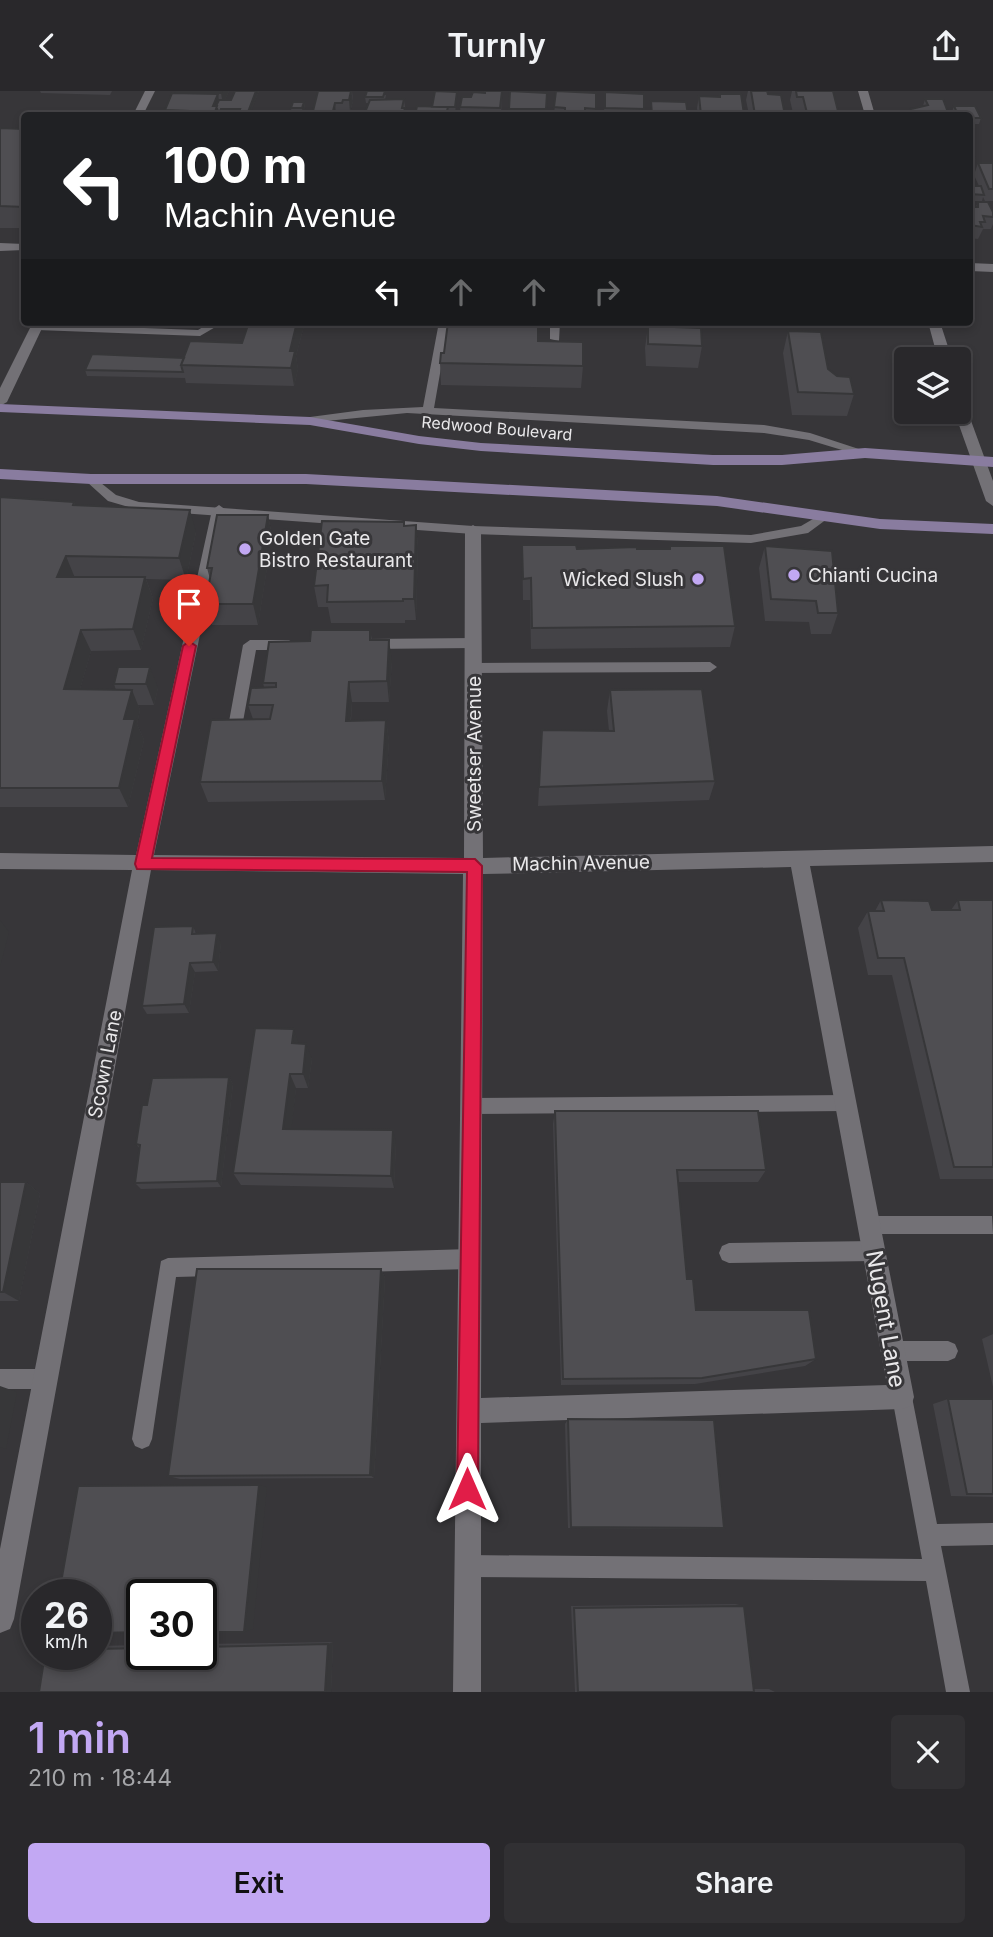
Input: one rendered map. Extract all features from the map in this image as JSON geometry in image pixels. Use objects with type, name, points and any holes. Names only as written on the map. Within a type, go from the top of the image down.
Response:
[{"type":"main road","name":"Redwood Boulevard","points":[[0,408],[310,421],[419,440],[481,447],[713,460],[782,460],[865,453],[985,462]]},
{"type":"main road","points":[[0,474],[91,479],[306,479],[718,501],[880,524],[993,529]]},
{"type":"street","points":[[139,112],[149,91]]},
{"type":"street","points":[[863,91],[869,112]]},
{"type":"street","points":[[0,247],[21,247]]},
{"type":"street","points":[[973,267],[993,268]]},
{"type":"street","points":[[0,402],[38,326]]},
{"type":"street","points":[[935,326],[941,347]]},
{"type":"street","points":[[967,424],[985,462],[993,501]]},
{"type":"street","name":"Scown Lane","points":[[0,1619],[143,864],[219,510]]},
{"type":"street","name":"Sweetser Avenue","points":[[467,1692],[475,866],[473,530]]},
{"type":"street","name":"Machin Avenue","points":[[0,861],[475,866],[993,853]]},
{"type":"street","name":"Nugent Lane","points":[[468,1411],[902,1397],[799,858]]},
{"type":"lane","points":[[51,326],[200,333],[212,326]]},
{"type":"lane","points":[[428,411],[443,326]]},
{"type":"lane","points":[[555,326],[555,339]]},
{"type":"lane","points":[[310,421],[363,413],[428,411],[764,429],[810,437],[865,453]]},
{"type":"lane","points":[[91,479],[112,498],[139,506],[473,530],[751,539],[804,530],[825,516]]},
{"type":"lane","points":[[348,644],[474,643]]},
{"type":"lane","points":[[235,727],[250,645],[306,644]]},
{"type":"lane","points":[[474,668],[710,667]]},
{"type":"lane","points":[[472,1106],[845,1103]]},
{"type":"lane","points":[[869,1225],[992,1225]]},
{"type":"lane","points":[[729,1253],[874,1251]]},
{"type":"lane","points":[[142,1439],[168,1268],[470,1259]]},
{"type":"lane","points":[[893,1351],[948,1351]]},
{"type":"lane","points":[[0,1379],[46,1379]]},
{"type":"lane","points":[[902,1397],[958,1692]]},
{"type":"lane","points":[[928,1535],[993,1534]]},
{"type":"lane","points":[[467,1566],[934,1570]]},
{"type":"building","points":[[177,91],[222,91],[221,93]]},
{"type":"building","points":[[235,91],[256,91],[248,112],[240,112],[240,109],[218,111],[216,106],[219,100],[231,100]]},
{"type":"building","points":[[318,91],[351,91],[349,100],[335,103],[333,112],[313,112]]},
{"type":"building","points":[[367,91],[385,91],[383,97],[365,97]]},
{"type":"building","points":[[435,91],[457,92],[455,107],[432,107]]},
{"type":"building","points":[[502,91],[500,108],[460,107],[462,97],[471,97],[473,92]]},
{"type":"building","points":[[510,91],[547,93],[546,109],[509,109]]},
{"type":"building","points":[[556,91],[596,93],[596,109],[565,112],[565,108],[554,107]]},
{"type":"building","points":[[751,91],[767,91],[768,94],[781,95],[784,112],[754,112]]},
{"type":"building","points":[[796,91],[833,91],[838,112],[807,112],[803,97],[797,97]]},
{"type":"building","points":[[605,92],[644,94],[644,109],[605,108]]},
{"type":"building","points":[[172,93],[218,94],[213,106],[217,106],[215,112],[165,110]]},
{"type":"building","points":[[720,94],[741,94],[744,112],[701,112],[699,96],[720,97]]},
{"type":"building","points":[[404,99],[404,112],[365,112],[370,100]]},
{"type":"building","points":[[925,99],[943,99],[948,112],[912,112],[911,109],[928,105]]},
{"type":"building","points":[[651,101],[686,102],[688,112],[652,112]]},
{"type":"building","points":[[293,102],[304,102],[302,108],[291,108]]},
{"type":"building","points":[[417,106],[448,107],[447,112],[416,112]]},
{"type":"building","points":[[954,106],[975,106],[981,118],[973,118],[973,112],[957,112]]},
{"type":"building","points":[[221,109],[240,109],[238,112],[220,112]]},
{"type":"building","points":[[0,128],[21,129],[21,207],[0,206]]},
{"type":"building","points":[[978,163],[993,163],[993,189],[989,189]]},
{"type":"building","points":[[973,186],[981,186],[984,195],[973,194]]},
{"type":"building","points":[[978,202],[988,202],[993,212],[993,217],[983,216],[985,222],[980,222],[982,227],[973,226],[973,207],[978,207]]},
{"type":"building","points":[[248,326],[296,326],[290,351],[295,351],[291,368],[181,365],[190,341],[242,343]]},
{"type":"building","points":[[447,326],[538,326],[538,341],[583,342],[583,366],[440,363],[441,353],[444,353]]},
{"type":"building","points":[[648,326],[701,328],[702,346],[648,344]]},
{"type":"building","points":[[788,331],[821,332],[828,369],[837,376],[850,377],[854,394],[798,392]]},
{"type":"building","points":[[92,354],[184,358],[181,365],[183,372],[85,370]]},
{"type":"building","points":[[0,497],[74,502],[73,505],[190,510],[179,558],[66,556],[57,577],[145,577],[133,629],[81,630],[64,689],[132,690],[124,719],[135,719],[119,788],[0,788]]},
{"type":"building","points":[[217,515],[268,515],[253,604],[205,604],[212,568],[207,568]]},
{"type":"building","points":[[322,521],[404,522],[404,526],[416,525],[414,599],[327,602],[328,585],[314,586]]},
{"type":"building","points":[[522,545],[576,545],[577,549],[724,546],[735,626],[532,628],[531,578],[523,579]]},
{"type":"building","points":[[765,546],[832,551],[838,613],[818,613],[816,601],[771,599]]},
{"type":"building","points":[[311,630],[370,630],[370,640],[389,640],[387,681],[349,682],[346,721],[386,720],[382,781],[200,782],[211,720],[270,719],[273,705],[248,705],[251,688],[276,687],[276,683],[263,683],[269,642],[310,641]]},
{"type":"building","points":[[118,667],[150,667],[146,684],[114,684]]},
{"type":"building","points":[[702,689],[715,781],[539,787],[542,730],[614,731],[610,690]]},
{"type":"building","points":[[881,900],[929,901],[932,910],[960,910],[958,900],[993,900],[993,1167],[954,1167],[904,958],[878,958],[868,911],[884,911]]},
{"type":"building","points":[[193,926],[192,934],[217,933],[213,962],[190,963],[184,1004],[142,1006],[154,927]]},
{"type":"building","points":[[255,1028],[294,1029],[292,1043],[306,1044],[303,1074],[290,1074],[283,1129],[393,1130],[391,1176],[233,1173]]},
{"type":"building","points":[[229,1077],[217,1181],[135,1183],[140,1145],[136,1144],[142,1105],[147,1105],[152,1078]]},
{"type":"building","points":[[555,1111],[758,1111],[766,1170],[677,1170],[687,1279],[693,1279],[696,1310],[809,1310],[816,1359],[702,1378],[563,1379]]},
{"type":"building","points":[[0,1182],[26,1182],[3,1292],[0,1292]]},
{"type":"building","points":[[197,1269],[381,1269],[370,1475],[168,1476]]},
{"type":"building","points":[[948,1399],[993,1399],[993,1494],[967,1494]]},
{"type":"building","points":[[568,1419],[714,1420],[724,1528],[571,1527]]},
{"type":"building","points":[[259,1485],[244,1632],[217,1632],[217,1579],[126,1579],[126,1632],[112,1633],[112,1579],[62,1579],[78,1486]]},
{"type":"building","points":[[744,1606],[754,1692],[578,1692],[574,1608]]},
{"type":"building","points":[[328,1644],[325,1692],[39,1692],[42,1670],[112,1670],[112,1649],[126,1648],[126,1670],[217,1670],[217,1647]]},
{"type":"place","name":"Golden Gate Bistro Restaurant","points":[[245,549]]},
{"type":"place","name":"Chianti Cucina","points":[[794,575]]},
{"type":"place","name":"Wicked Slush","points":[[698,579]]},
{"type":"route","points":[[189,646],[143,864],[475,866],[467,1489]]}]
